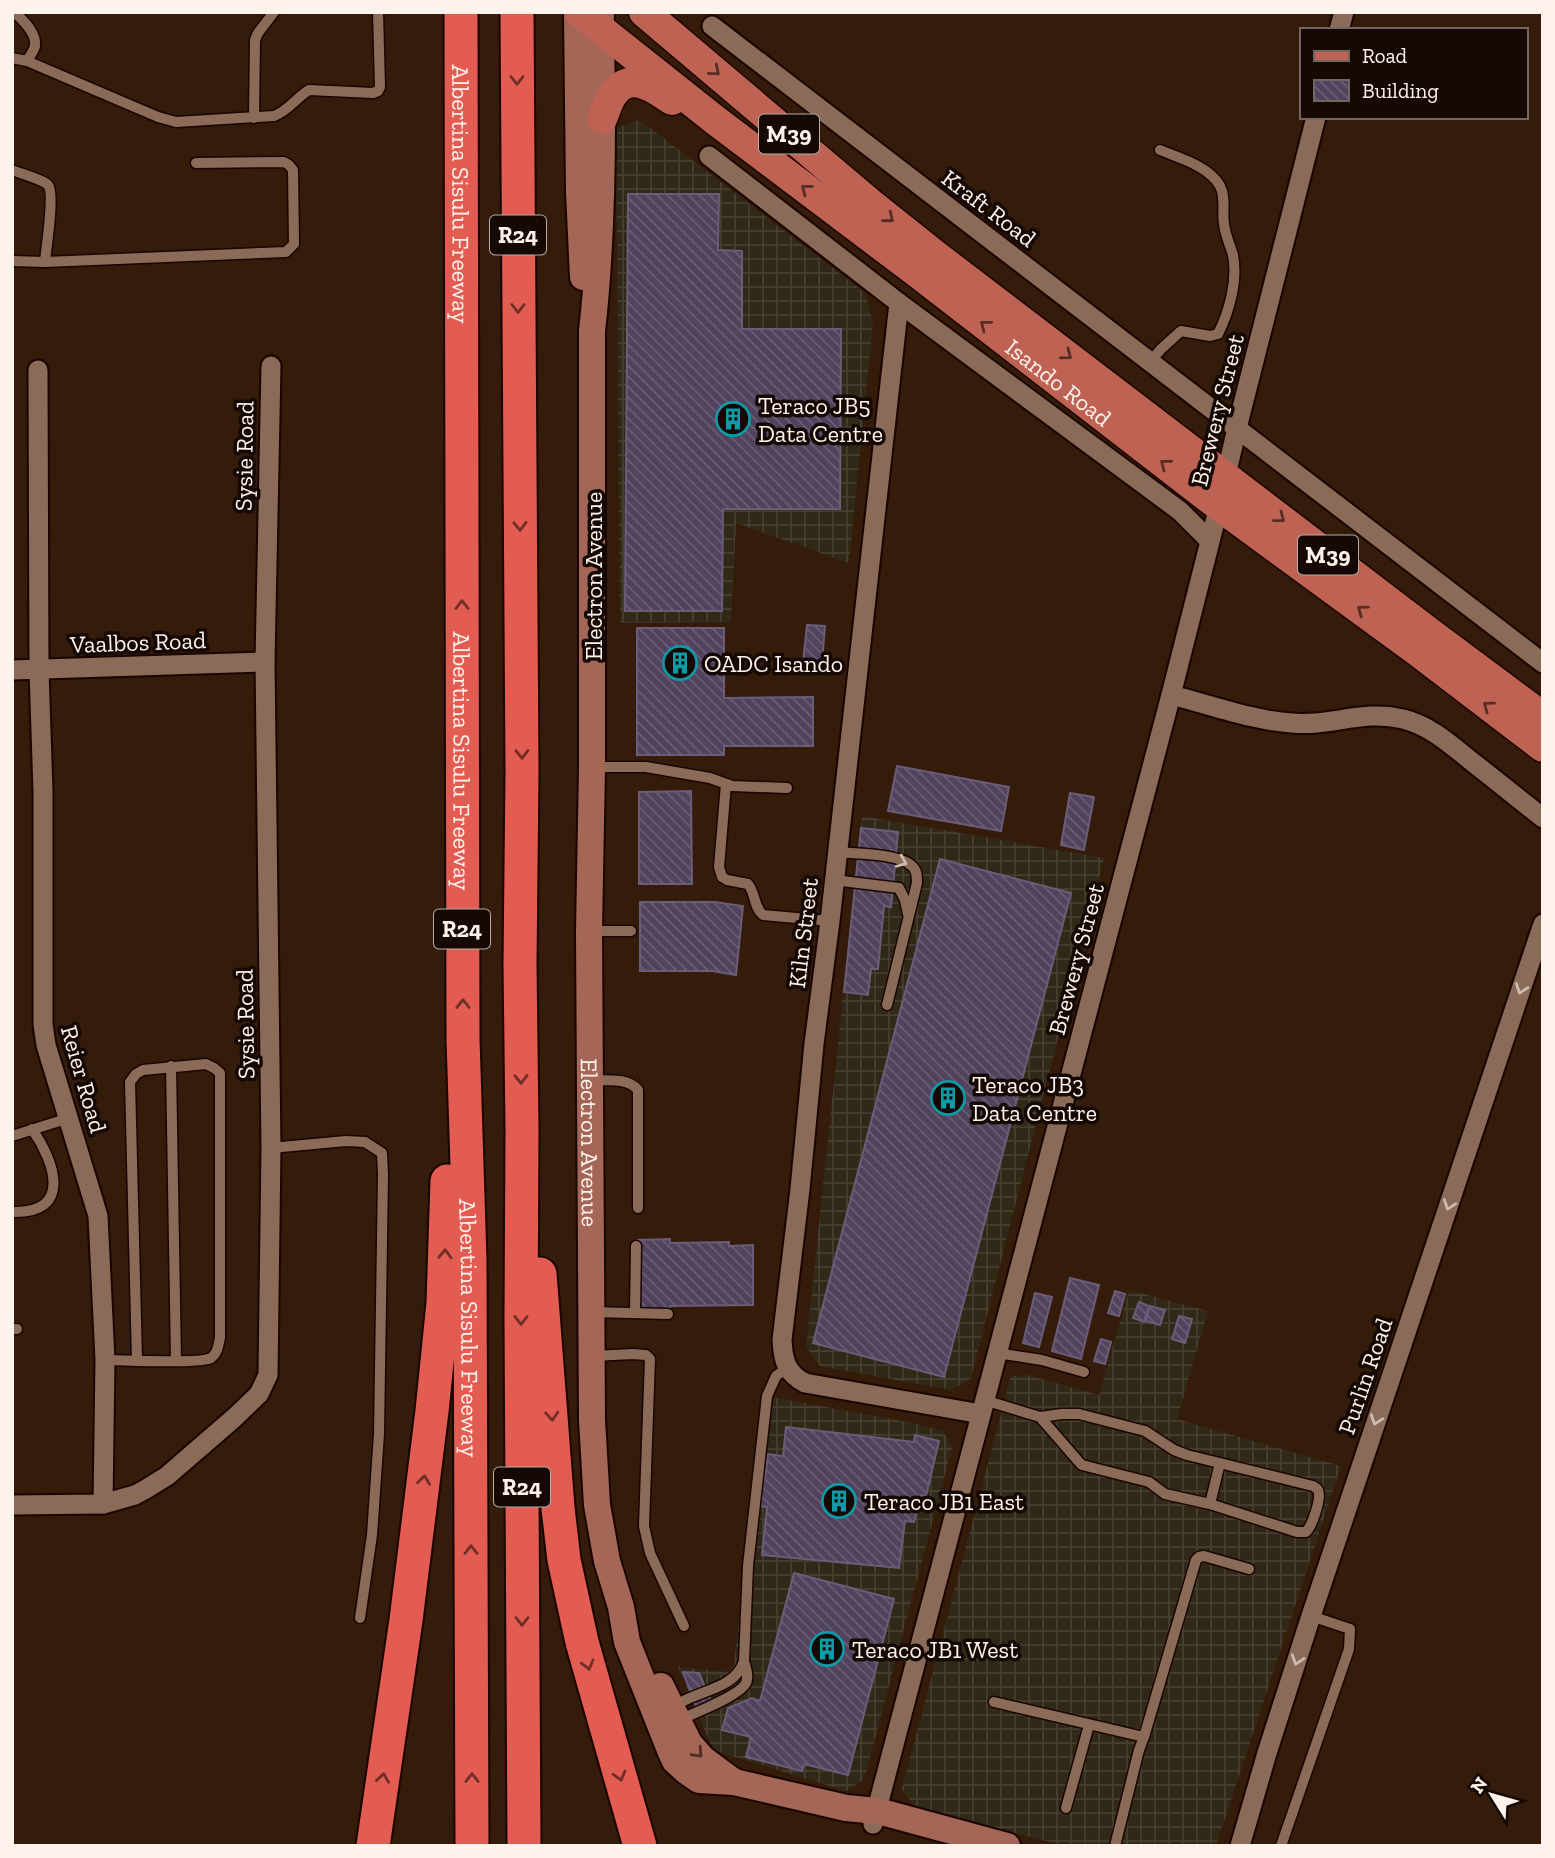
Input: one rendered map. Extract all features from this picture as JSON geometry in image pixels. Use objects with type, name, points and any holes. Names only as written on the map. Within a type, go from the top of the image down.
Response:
[{"type":"highway","name":"Albertina Sisulu Freeway","points":[[461,12],[463,1039],[470,1274],[472,1846]]},
{"type":"highway","name":"Albertina Sisulu Freeway","points":[[517,12],[522,771],[520,964],[524,1846]]},
{"type":"highway","points":[[373,1846],[429,1438],[443,1303],[451,1083],[463,1039]]},
{"type":"highway","points":[[522,1129],[538,1242],[564,1560],[582,1642],[640,1846]]},
{"type":"main road","name":"Isando Road","points":[[644,12],[903,230],[1543,717]]},
{"type":"main road","points":[[655,12],[674,36]]},
{"type":"main road","name":"Isando Road","points":[[589,16],[715,120],[1219,506],[1543,747]]},
{"type":"main road","name":"Electron Avenue","points":[[589,16],[602,118],[597,291],[592,331],[592,767],[589,932],[592,1420],[597,1505],[607,1561],[621,1607],[627,1642],[669,1720],[675,1760],[685,1771],[699,1780],[734,1782],[846,1808],[875,1818],[1007,1846]]},
{"type":"main road","name":"Electron Avenue","points":[[589,16],[580,243],[584,292],[592,331]]},
{"type":"main road","points":[[602,118],[615,91],[632,83],[643,83],[655,87],[699,119],[715,120]]},
{"type":"main road","name":"Electron Avenue","points":[[875,1818],[893,1833],[941,1846]]},
{"type":"street","name":"Kraft Road","points":[[712,26],[1237,428]]},
{"type":"street","name":"Brewery Street","points":[[875,1818],[1171,695],[1315,119]]},
{"type":"street","points":[[709,156],[899,303],[1180,512],[1209,540]]},
{"type":"street","name":"Kiln Street","points":[[787,1368],[782,1340],[899,303]]},
{"type":"street","name":"Sysie Road","points":[[12,1506],[103,1504],[135,1494],[157,1483],[252,1401],[264,1386],[268,1375],[271,1147],[265,662],[271,366]]},
{"type":"street","name":"Reier Road","points":[[38,370],[43,1024],[46,1045],[98,1216],[105,1360],[103,1504]]},
{"type":"street","points":[[1237,428],[1543,663]]},
{"type":"street","name":"Vaalbos Road","points":[[12,670],[265,662]]},
{"type":"street","points":[[1171,695],[1293,724],[1319,723],[1363,715],[1405,719],[1434,732],[1543,818]]},
{"type":"street","name":"Purlin Road","points":[[1240,1846],[1311,1616],[1543,924]]},
{"type":"street","points":[[787,1368],[797,1379],[814,1385],[982,1407]]},
{"type":"lane","points":[[14,12],[34,37],[35,47],[27,61]]},
{"type":"lane","points":[[254,118],[256,40],[258,33],[274,12]]},
{"type":"lane","points":[[12,58],[27,61],[158,117],[176,122],[274,116],[283,113],[309,90],[378,92],[378,12]]},
{"type":"lane","points":[[1150,362],[1181,331],[1210,336],[1218,334],[1227,317],[1234,273],[1220,186],[1210,175],[1192,163],[1160,150]]},
{"type":"lane","points":[[12,261],[286,252],[290,249],[294,244],[293,170],[289,165],[284,162],[196,163]]},
{"type":"lane","points":[[12,170],[43,182],[50,190],[45,262]]},
{"type":"lane","points":[[592,767],[646,766],[709,778],[732,786],[787,788]]},
{"type":"lane","points":[[726,784],[719,867],[722,877],[748,884],[756,909],[763,915],[830,921]]},
{"type":"lane","points":[[837,852],[896,858],[913,867],[916,873],[917,883],[887,1005]]},
{"type":"lane","points":[[834,880],[899,888],[905,900],[908,918]]},
{"type":"lane","points":[[589,932],[631,931]]},
{"type":"lane","points":[[105,1360],[204,1361],[214,1356],[218,1349],[219,1073],[205,1064],[143,1070],[130,1082],[137,1360]]},
{"type":"lane","points":[[172,1066],[176,1361]]},
{"type":"lane","points":[[590,1080],[628,1082],[638,1090],[638,1208]]},
{"type":"lane","points":[[12,1136],[69,1118]]},
{"type":"lane","points":[[12,1212],[28,1212],[41,1207],[55,1188],[42,1143],[32,1129]]},
{"type":"lane","points":[[271,1147],[365,1142],[382,1153],[379,1434],[372,1535],[360,1618]]},
{"type":"lane","points":[[635,1313],[636,1246]]},
{"type":"lane","points":[[592,1312],[668,1314]]},
{"type":"lane","points":[[997,1353],[1042,1360],[1084,1372]]},
{"type":"lane","points":[[592,1356],[633,1354],[646,1355],[650,1359],[644,1526],[650,1553],[684,1626]]},
{"type":"lane","points":[[669,1720],[677,1704],[736,1676],[741,1671],[744,1661],[748,1566],[767,1396],[776,1376],[787,1368]]},
{"type":"lane","points":[[982,1407],[1040,1417],[1072,1413],[1092,1417],[1145,1431],[1181,1453],[1313,1486],[1318,1492],[1318,1500],[1311,1527],[1302,1533],[1210,1504],[1169,1495],[1149,1482],[1080,1464],[1040,1417]]},
{"type":"lane","points":[[1210,1504],[1220,1463]]},
{"type":"lane","points":[[1115,1846],[1139,1750],[1196,1560],[1204,1556],[1249,1569]]},
{"type":"lane","points":[[1281,1846],[1349,1649],[1350,1629],[1311,1616]]},
{"type":"lane","points":[[669,1720],[737,1693],[747,1681],[744,1661]]},
{"type":"lane","points":[[994,1702],[1144,1737]]},
{"type":"lane","points":[[1066,1808],[1089,1724]]},
{"type":"shaded area","name":"Teraco JB5 Data Centre","points":[[640,120],[865,293],[873,322],[849,563],[736,523],[731,622],[620,623],[616,128]]},
{"type":"shaded area","name":"Teraco JB3 Data Centre","points":[[862,816],[1104,858],[971,1378],[952,1390],[820,1366],[806,1347]]},
{"type":"shaded area","points":[[1129,1290],[1208,1311],[1177,1419],[1341,1466],[1216,1846],[1066,1846],[915,1808],[902,1789],[1011,1376],[1027,1375],[1099,1395]]},
{"type":"shaded area","points":[[761,1395],[943,1431],[952,1448],[864,1780],[846,1791],[713,1750],[678,1667],[725,1672],[734,1666]]},
{"type":"building","name":"Teraco JB5 Data Centre","points":[[628,194],[719,194],[718,250],[742,251],[742,329],[841,329],[840,509],[723,509],[722,611],[625,611]]},
{"type":"building","points":[[807,625],[825,626],[821,674],[802,672]]},
{"type":"building","name":"OADC Isando","points":[[637,628],[724,628],[724,698],[813,697],[813,746],[724,746],[724,755],[637,755]]},
{"type":"building","points":[[897,766],[1009,787],[1001,831],[888,811]]},
{"type":"building","points":[[691,791],[692,884],[639,884],[639,792]]},
{"type":"building","points":[[1070,793],[1094,797],[1084,850],[1061,845]]},
{"type":"building","points":[[861,828],[898,832],[891,907],[884,906],[878,969],[871,969],[868,995],[844,992]]},
{"type":"building","name":"Teraco JB3 Data Centre","points":[[940,859],[1071,893],[944,1377],[813,1343]]},
{"type":"building","points":[[640,902],[715,902],[743,906],[736,975],[712,971],[640,971]]},
{"type":"building","points":[[670,1239],[670,1243],[729,1242],[729,1246],[753,1245],[753,1305],[670,1306],[670,1310],[639,1310],[638,1240]]},
{"type":"building","points":[[1070,1278],[1099,1285],[1081,1359],[1052,1351]]},
{"type":"building","points":[[1115,1291],[1125,1294],[1119,1316],[1108,1313]]},
{"type":"building","points":[[1035,1293],[1052,1297],[1039,1347],[1023,1343]]},
{"type":"building","points":[[1139,1302],[1149,1306],[1144,1322],[1133,1318]]},
{"type":"building","points":[[1150,1306],[1165,1310],[1160,1325],[1146,1321]]},
{"type":"building","points":[[1179,1316],[1192,1319],[1185,1343],[1172,1339]]},
{"type":"building","points":[[1101,1339],[1111,1342],[1105,1364],[1094,1361]]},
{"type":"building","name":"Teraco JB1 East","points":[[786,1427],[914,1442],[915,1435],[939,1441],[926,1496],[921,1495],[914,1522],[905,1521],[899,1568],[762,1555],[767,1507],[758,1506],[761,1476],[765,1477],[768,1454],[783,1456]]},
{"type":"building","name":"Teraco JB1 West","points":[[794,1573],[894,1599],[848,1775],[804,1764],[802,1771],[746,1757],[751,1737],[722,1730],[728,1708],[752,1698],[760,1701]]},
{"type":"building","points":[[683,1672],[699,1673],[712,1703],[697,1709]]},
{"type":"place","name":"Teraco JB5 Data Centre","points":[[733,419]]},
{"type":"place","name":"OADC Isando","points":[[680,663]]},
{"type":"place","name":"Teraco JB3 Data Centre","points":[[948,1098]]},
{"type":"place","name":"Teraco JB1 East","points":[[839,1501]]},
{"type":"place","name":"Teraco JB1 West","points":[[827,1649]]}]
